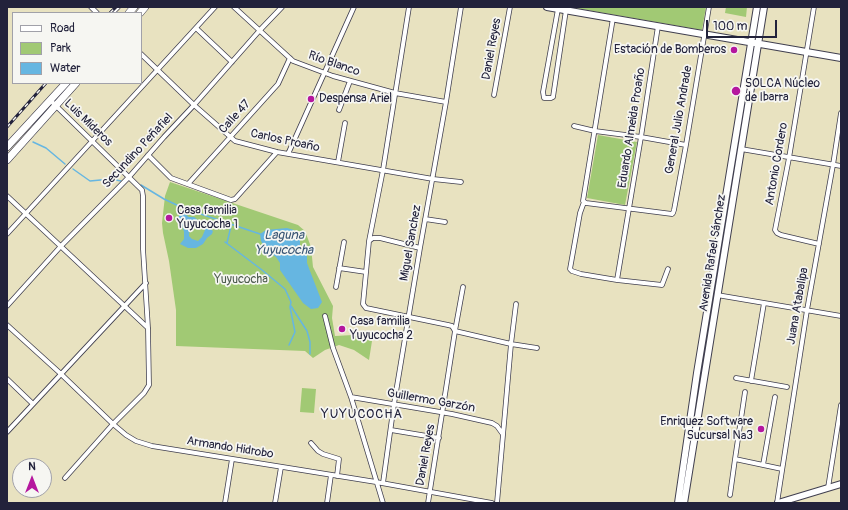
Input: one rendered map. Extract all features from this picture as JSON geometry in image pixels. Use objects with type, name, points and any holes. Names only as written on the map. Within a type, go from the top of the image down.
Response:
[{"type":"main road","points":[[7,160],[53,103],[65,84]]},
{"type":"main road","points":[[7,147],[75,84]]},
{"type":"street","points":[[7,234],[215,7]]},
{"type":"street","name":"Río Blanco","points":[[234,7],[294,61],[323,73],[395,94],[446,102]]},
{"type":"street","name":"Secundino Peñafiel","points":[[7,306],[61,246],[129,177],[282,7]]},
{"type":"street","points":[[288,154],[323,73],[354,7]]},
{"type":"street","points":[[409,7],[383,170],[369,241],[363,304],[369,309],[448,324],[452,326],[455,331],[511,344],[537,348]]},
{"type":"street","name":"Miguel Sanchez","points":[[383,483],[394,404],[461,7]]},
{"type":"street","name":"Daniel Reyes","points":[[494,95],[510,7]]},
{"type":"street","points":[[547,7],[567,9],[841,58]]},
{"type":"street","name":"General Julio Andrade","points":[[628,209],[662,214],[674,213],[709,7]]},
{"type":"street","name":"Avenida Rafael Sánchez","points":[[678,503],[697,373],[757,7]]},
{"type":"street","name":"Avenida Rafael Sánchez","points":[[684,503],[764,7]]},
{"type":"street","name":"Antonio Cordero","points":[[814,7],[789,158],[775,230],[780,235],[819,244]]},
{"type":"street","points":[[558,8],[543,92],[544,98],[551,98],[553,96],[567,9]]},
{"type":"street","points":[[586,203],[583,199],[613,18]]},
{"type":"street","name":"Eduardo Almeida Proaño","points":[[617,280],[628,209],[642,137],[658,26]]},
{"type":"street","points":[[196,28],[232,62]]},
{"type":"street","name":"Carlos Proaño","points":[[142,55],[194,105],[235,141],[288,154],[433,179],[461,182]]},
{"type":"street","name":"Calle 47","points":[[188,184],[278,84],[290,58]]},
{"type":"street","points":[[339,110],[350,81]]},
{"type":"street","name":"Luis Mideros","points":[[53,103],[142,190],[143,249],[148,328],[149,385],[144,393],[113,424],[65,478]]},
{"type":"street","name":"Juana Atabalipa","points":[[777,503],[807,310],[841,113]]},
{"type":"street","points":[[738,121],[745,123]]},
{"type":"street","points":[[338,162],[345,123]]},
{"type":"street","points":[[574,126],[595,131],[642,137],[686,145]]},
{"type":"street","points":[[741,149],[841,166]]},
{"type":"street","points":[[148,155],[171,178],[231,200],[235,199],[277,152]]},
{"type":"street","points":[[7,196],[148,328]]},
{"type":"street","points":[[586,203],[628,209]]},
{"type":"street","points":[[586,203],[580,213],[570,269],[572,271],[617,280],[662,285],[668,269]]},
{"type":"street","points":[[425,219],[445,222]]},
{"type":"street","points":[[369,241],[372,238],[380,238],[420,248]]},
{"type":"street","points":[[336,287],[344,242]]},
{"type":"street","points":[[339,268],[366,272]]},
{"type":"street","points":[[7,432],[146,282]]},
{"type":"street","name":"Daniel Reyes","points":[[428,503],[463,287]]},
{"type":"street","points":[[717,295],[841,316]]},
{"type":"street","points":[[751,381],[764,303]]},
{"type":"street","points":[[497,503],[502,434],[516,304]]},
{"type":"street","points":[[325,316],[333,348],[351,397],[383,503]]},
{"type":"street","name":"Armando Hidrobo","points":[[7,325],[113,424],[136,441],[152,446],[383,483],[492,503]]},
{"type":"street","points":[[736,378],[787,387]]},
{"type":"street","points":[[7,379],[33,404]]},
{"type":"street","points":[[730,496],[745,392]]},
{"type":"street","name":"Guillermo Garzón","points":[[351,397],[492,423],[497,426],[502,434]]},
{"type":"street","points":[[763,465],[775,397]]},
{"type":"street","points":[[828,489],[841,406]]},
{"type":"street","points":[[391,430],[439,438]]},
{"type":"street","points":[[311,444],[323,454],[339,460],[338,476]]},
{"type":"street","points":[[225,503],[232,458]]},
{"type":"street","points":[[735,460],[782,469]]},
{"type":"street","points":[[275,503],[281,467]]},
{"type":"street","points":[[327,503],[330,475]]},
{"type":"street","points":[[777,503],[841,484]]},
{"type":"street","points":[[460,497],[460,503]]},
{"type":"green space","points":[[570,7],[706,7],[702,30]]},
{"type":"green space","points":[[726,7],[747,7],[746,17],[725,13]]},
{"type":"green space","points":[[598,135],[637,142],[625,205],[587,198]]},
{"type":"green space","name":"Yuyucocha","points":[[170,182],[298,225],[305,231],[311,247],[313,267],[333,306],[332,318],[335,336],[353,335],[372,341],[369,360],[354,350],[339,345],[325,350],[313,358],[305,351],[176,346],[176,310],[162,223],[165,196]]},
{"type":"green space","points":[[302,388],[316,389],[314,413],[300,412]]},
{"type":"water","points":[[182,212],[189,217],[194,217],[213,231],[212,234],[203,244],[196,248],[188,248],[180,244],[184,239],[184,232],[181,222],[177,219]],"holes":[[[190,224],[199,226],[205,230],[202,237],[198,241],[189,236]]]},
{"type":"water","name":"Laguna Yuyucocha","points":[[287,228],[294,230],[300,237],[300,248],[307,254],[307,263],[322,302],[318,308],[311,309],[303,303],[280,270],[280,263],[276,257],[266,250],[261,241],[260,234],[266,230]]},
{"type":"waterway","points":[[33,142],[46,148],[65,164]]},
{"type":"waterway","points":[[73,169],[90,181],[111,179],[121,181]]},
{"type":"waterway","points":[[141,185],[164,199],[183,208],[260,234]]},
{"type":"waterway","points":[[227,243],[231,226]]},
{"type":"waterway","points":[[225,242],[285,289],[291,302],[290,307],[295,332],[289,345]]},
{"type":"waterway","points":[[291,306],[307,331],[310,342],[310,354]]},
{"type":"railway","points":[[111,12],[116,7]]},
{"type":"railway","points":[[7,127],[45,84]]},
{"type":"place","name":"Estación de Bomberos","points":[[734,50]]},
{"type":"place","name":"SOLCA Núcleo de Ibarra","points":[[736,91]]},
{"type":"place","name":"Despensa Ariel","points":[[311,99]]},
{"type":"place","name":"Casa familia Yuyucocha 1","points":[[169,218]]},
{"type":"place","name":"Casa familia Yuyucocha 2","points":[[342,329]]},
{"type":"place","name":"Enriquez Software Sucursal Nª3","points":[[761,429]]},
{"type":"district","name":"YUYUCOCHA","points":[[362,415]]}]
